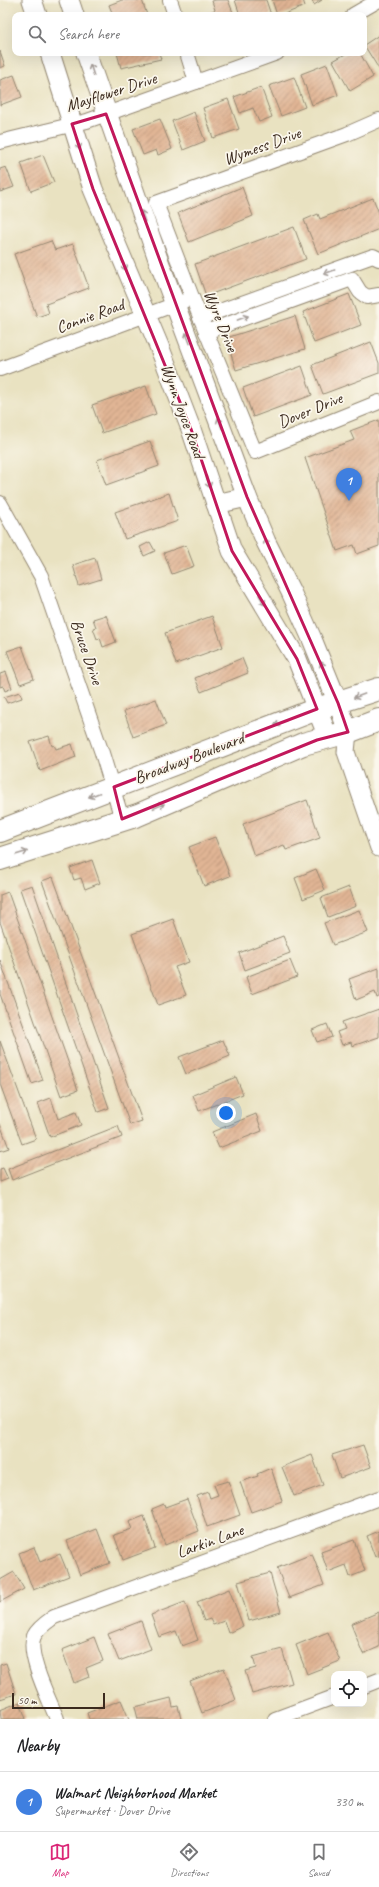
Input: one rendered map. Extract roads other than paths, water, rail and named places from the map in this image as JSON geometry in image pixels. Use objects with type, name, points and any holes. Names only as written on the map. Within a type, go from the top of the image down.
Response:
[{"type":"main road","points":[[32,0],[36,12]]},
{"type":"main road","points":[[69,0],[73,12]]},
{"type":"main road","name":"Wynn Joyce Road","points":[[51,56],[93,189],[159,346],[190,429],[232,551],[297,659],[317,709],[340,740]]},
{"type":"main road","name":"Wynn Joyce Road","points":[[87,56],[106,114],[184,301],[247,496],[266,542],[291,592],[338,703],[340,740]]},
{"type":"main road","points":[[216,504],[247,496]]},
{"type":"main road","name":"Broadway Boulevard","points":[[0,830],[317,709],[379,689]]},
{"type":"main road","name":"Broadway Boulevard","points":[[0,859],[103,828],[122,819],[138,815],[303,744],[340,740],[379,720]]},
{"type":"street","points":[[170,0],[174,12]]},
{"type":"street","points":[[358,12],[379,0]]},
{"type":"street","points":[[188,56],[196,82]]},
{"type":"street","name":"Mayflower Drive","points":[[0,142],[106,114],[269,56]]},
{"type":"street","name":"Wymess Drive","points":[[156,203],[347,134],[379,120]]},
{"type":"street","name":"Wyre Drive","points":[[156,203],[184,301],[200,318],[255,452]]},
{"type":"street","points":[[200,318],[373,256],[379,259]]},
{"type":"street","points":[[347,266],[352,279],[360,292],[367,297],[379,295]]},
{"type":"street","points":[[206,332],[352,279]]},
{"type":"street","points":[[280,289],[286,303]]},
{"type":"street","name":"Connie Road","points":[[0,369],[184,301]]},
{"type":"street","name":"Dover Drive","points":[[255,452],[379,402]]},
{"type":"street","name":"Bruce Drive","points":[[0,503],[41,576],[114,787],[122,819]]},
{"type":"street","name":"Wynn Joyce Road","points":[[340,740],[379,848]]},
{"type":"street","name":"Larkin Lane","points":[[57,1719],[34,1663],[34,1638],[42,1626],[54,1617],[379,1498]]},
{"type":"street","points":[[367,1685],[379,1680]]},
{"type":"street","points":[[275,1719],[331,1698]]},
{"type":"place","name":"Walmart Neighborhood Market","points":[[349,501]]}]
